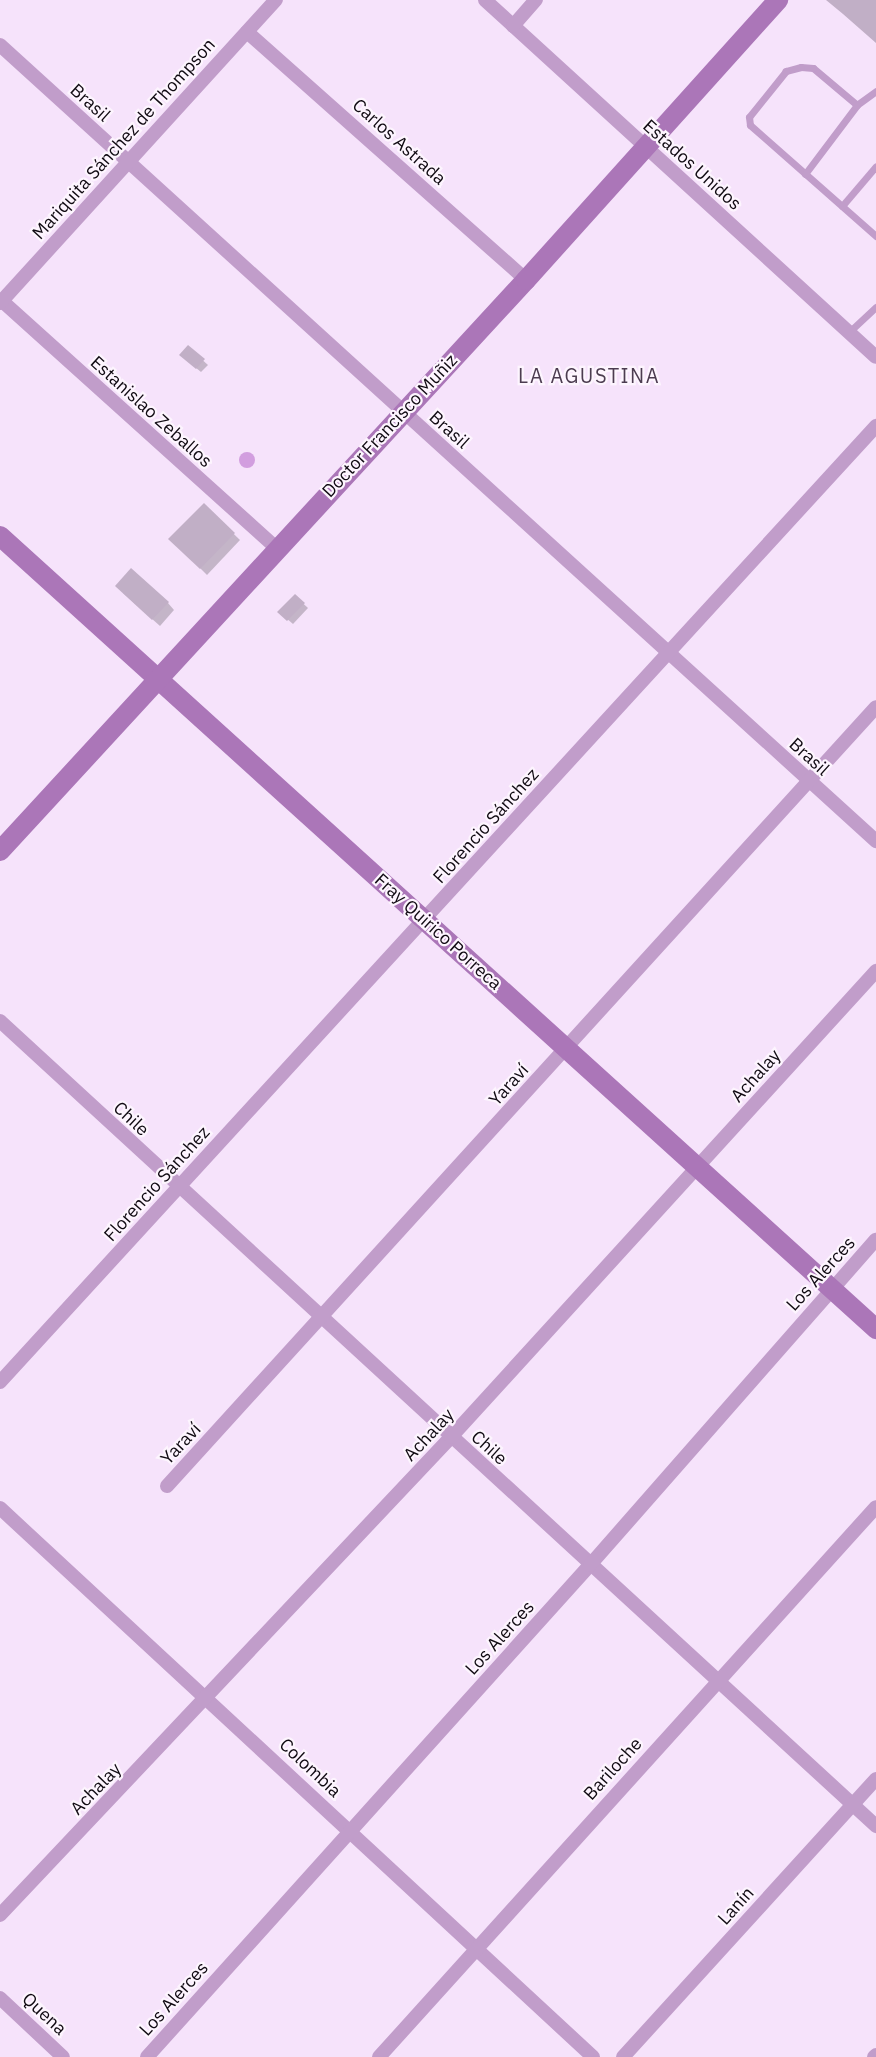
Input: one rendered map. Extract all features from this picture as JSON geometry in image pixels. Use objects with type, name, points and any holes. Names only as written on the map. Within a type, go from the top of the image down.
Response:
[{"type":"main road","name":"Doctor Francisco Muñiz","points":[[0,851],[276,548],[526,280],[778,0]]},
{"type":"main road","name":"Fray Quirico Porreca","points":[[0,536],[699,1165],[876,1329]]},
{"type":"street","name":"Mariquita Sánchez de Thompson","points":[[1,302],[276,0]]},
{"type":"street","name":"Estados Unidos","points":[[485,0],[876,357]]},
{"type":"street","points":[[513,26],[536,0]]},
{"type":"street","name":"Carlos Astrada","points":[[247,32],[526,280]]},
{"type":"street","name":"Brasil","points":[[0,45],[808,782],[876,841]]},
{"type":"street","name":"Estanislao Zeballos","points":[[1,302],[276,548]]},
{"type":"street","name":"Florencio Sánchez","points":[[0,1382],[876,426]]},
{"type":"street","name":"Yaraví","points":[[167,1486],[322,1319],[876,707]]},
{"type":"street","name":"Achalay","points":[[0,1915],[208,1698],[451,1437],[876,971]]},
{"type":"street","name":"Chile","points":[[0,1021],[876,1826]]},
{"type":"street","name":"Los Alerces","points":[[147,2057],[591,1565],[831,1288],[876,1240]]},
{"type":"street","name":"Bariloche","points":[[379,2057],[876,1507]]},
{"type":"street","name":"Colombia","points":[[0,1508],[208,1698],[593,2057]]},
{"type":"street","name":"Lanín","points":[[623,2057],[876,1779]]},
{"type":"street","name":"Quena","points":[[0,1998],[63,2057]]},
{"type":"lane","points":[[857,105],[813,68],[801,67],[786,71],[752,110],[750,125],[876,236]]},
{"type":"lane","points":[[805,174],[857,105],[876,91]]},
{"type":"lane","points":[[842,206],[876,166]]},
{"type":"lane","points":[[849,332],[876,307]]},
{"type":"shaded area","points":[[244,452],[250,452],[255,460],[253,466],[244,468],[239,463],[239,457]]},
{"type":"building","points":[[826,0],[876,0],[876,43],[843,14]]},
{"type":"building","points":[[188,345],[205,359],[196,369],[179,355]]},
{"type":"building","points":[[204,503],[235,533],[200,569],[168,539]]},
{"type":"building","points":[[131,568],[169,602],[152,620],[115,586]]},
{"type":"building","points":[[295,594],[305,603],[287,621],[277,612]]},
{"type":"district","name":"LA AGUSTINA","points":[[589,375]]}]
